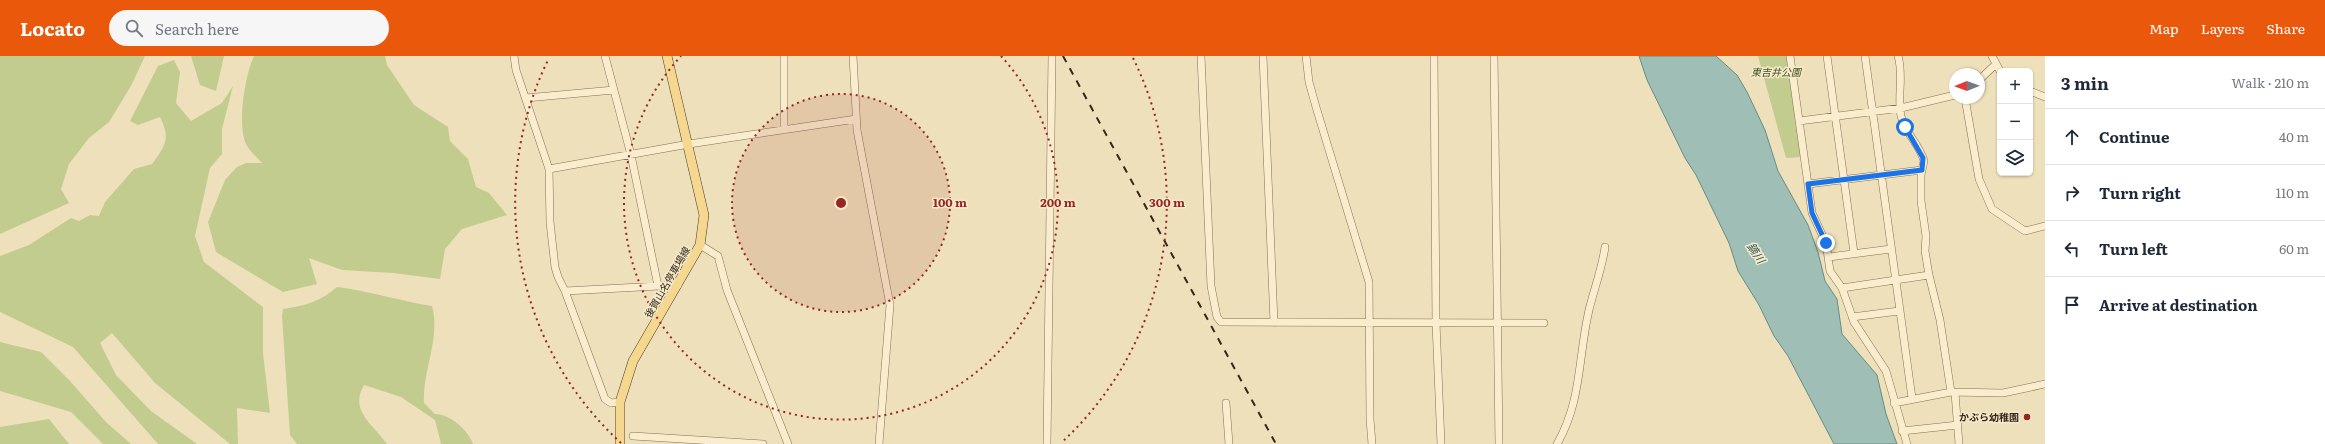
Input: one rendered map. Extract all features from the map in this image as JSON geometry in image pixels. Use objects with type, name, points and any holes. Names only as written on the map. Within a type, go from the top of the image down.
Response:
[{"type":"main road","name":"後賀山名停車場線","points":[[620,444],[620,402],[633,361],[700,245],[704,214],[690,144],[667,56]]},
{"type":"street","points":[[514,56],[549,169],[550,222],[558,277],[565,291],[605,399],[611,403],[620,402]]},
{"type":"street","points":[[605,56],[631,155],[658,286]]},
{"type":"street","points":[[784,56],[784,130]]},
{"type":"street","points":[[853,56],[856,118],[890,305],[879,444]]},
{"type":"street","points":[[1047,444],[1052,56]]},
{"type":"street","points":[[1201,56],[1211,286],[1216,317],[1221,322],[1544,323]]},
{"type":"street","points":[[1263,56],[1274,323]]},
{"type":"street","points":[[1306,56],[1309,82],[1316,107],[1367,271],[1370,323],[1370,419],[1372,444]]},
{"type":"street","points":[[1434,56],[1436,323],[1441,444]]},
{"type":"street","points":[[1494,56],[1498,444]]},
{"type":"street","points":[[1790,56],[1812,213],[1826,243],[1830,271],[1842,288],[1852,317],[1886,371],[1906,444]]},
{"type":"street","points":[[1827,56],[1854,253]]},
{"type":"street","points":[[1865,56],[1912,398]]},
{"type":"street","points":[[1898,56],[1900,65],[1901,108],[1905,127],[1923,158],[1921,201],[1926,236],[1928,275],[1940,320],[1958,425],[1959,444]]},
{"type":"street","points":[[1992,56],[1998,68]]},
{"type":"street","points":[[1985,76],[1997,69]]},
{"type":"street","points":[[526,98],[614,90]]},
{"type":"street","points":[[2033,92],[2045,97]]},
{"type":"street","points":[[1800,121],[1901,108],[1949,96]]},
{"type":"street","points":[[1966,104],[1979,179],[1992,209],[2025,231],[2044,229]]},
{"type":"street","points":[[549,169],[690,144],[856,118]]},
{"type":"street","points":[[1808,184],[1922,170]]},
{"type":"street","points":[[700,245],[718,256],[727,290],[788,444]]},
{"type":"street","points":[[1557,444],[1566,427],[1576,396],[1589,310],[1602,268],[1605,247]]},
{"type":"street","points":[[1829,257],[1891,249]]},
{"type":"street","points":[[1842,288],[1928,275]]},
{"type":"street","points":[[565,291],[678,285]]},
{"type":"street","points":[[1852,317],[1899,311]]},
{"type":"street","points":[[1894,403],[1912,398],[1953,393],[2003,393],[2045,384]]},
{"type":"street","points":[[1226,402],[1229,444]]},
{"type":"street","points":[[1902,431],[1958,425]]},
{"type":"street","points":[[633,436],[763,444]]},
{"type":"green space","points":[[0,56],[145,56],[131,86],[109,122],[89,138],[69,164],[61,189],[69,203],[0,234]]},
{"type":"green space","points":[[191,56],[224,56],[216,91],[200,85]]},
{"type":"green space","points":[[254,56],[385,56],[387,65],[414,105],[448,127],[450,141],[468,159],[476,187],[489,193],[507,215],[462,229],[445,249],[440,279],[393,273],[342,270],[309,258],[317,284],[283,292],[216,252],[208,222],[225,180],[237,167],[246,163],[262,163],[247,147],[243,136],[242,125],[245,87]]},
{"type":"green space","name":"東吉井公園","points":[[1758,56],[1788,56],[1801,157],[1786,158]]},
{"type":"green space","points":[[174,60],[180,72],[176,103],[191,121],[222,103],[233,86],[222,129],[222,154],[210,168],[195,236],[204,262],[263,307],[263,353],[270,413],[237,408],[238,444],[230,444],[155,383],[112,333],[100,343],[116,375],[151,411],[197,444],[158,444],[73,347],[0,312],[0,256],[29,245],[71,218],[79,221],[90,215],[99,216],[105,202],[134,169],[152,164],[157,158],[166,137],[160,117],[138,125],[130,121],[158,66]]},
{"type":"green space","points":[[337,287],[432,306],[434,330],[424,391],[424,403],[435,414],[447,417],[463,428],[473,444],[441,444],[435,420],[401,397],[364,385],[360,394],[359,402],[361,410],[387,444],[297,444],[290,435],[282,316],[283,309],[312,302],[325,296]]},
{"type":"green space","points":[[0,342],[41,352],[70,381],[106,422],[131,444],[103,444],[71,412],[0,391]]},
{"type":"green space","points":[[49,419],[69,444],[0,444],[0,427]]},
{"type":"water","name":"鏑川","points":[[1639,56],[1716,56],[1737,75],[1765,130],[1778,171],[1808,225],[1818,252],[1825,281],[1837,299],[1842,334],[1877,375],[1886,414],[1897,444],[1834,444],[1788,356],[1774,336],[1759,305],[1738,271],[1729,243],[1647,80]]},
{"type":"railway","points":[[1063,56],[1276,444]]},
{"type":"place","name":"かぶら幼稚園","points":[[2027,417]]},
{"type":"route","points":[[1826,243],[1812,213],[1808,184],[1922,170],[1924,161],[1923,158],[1905,127]]}]
